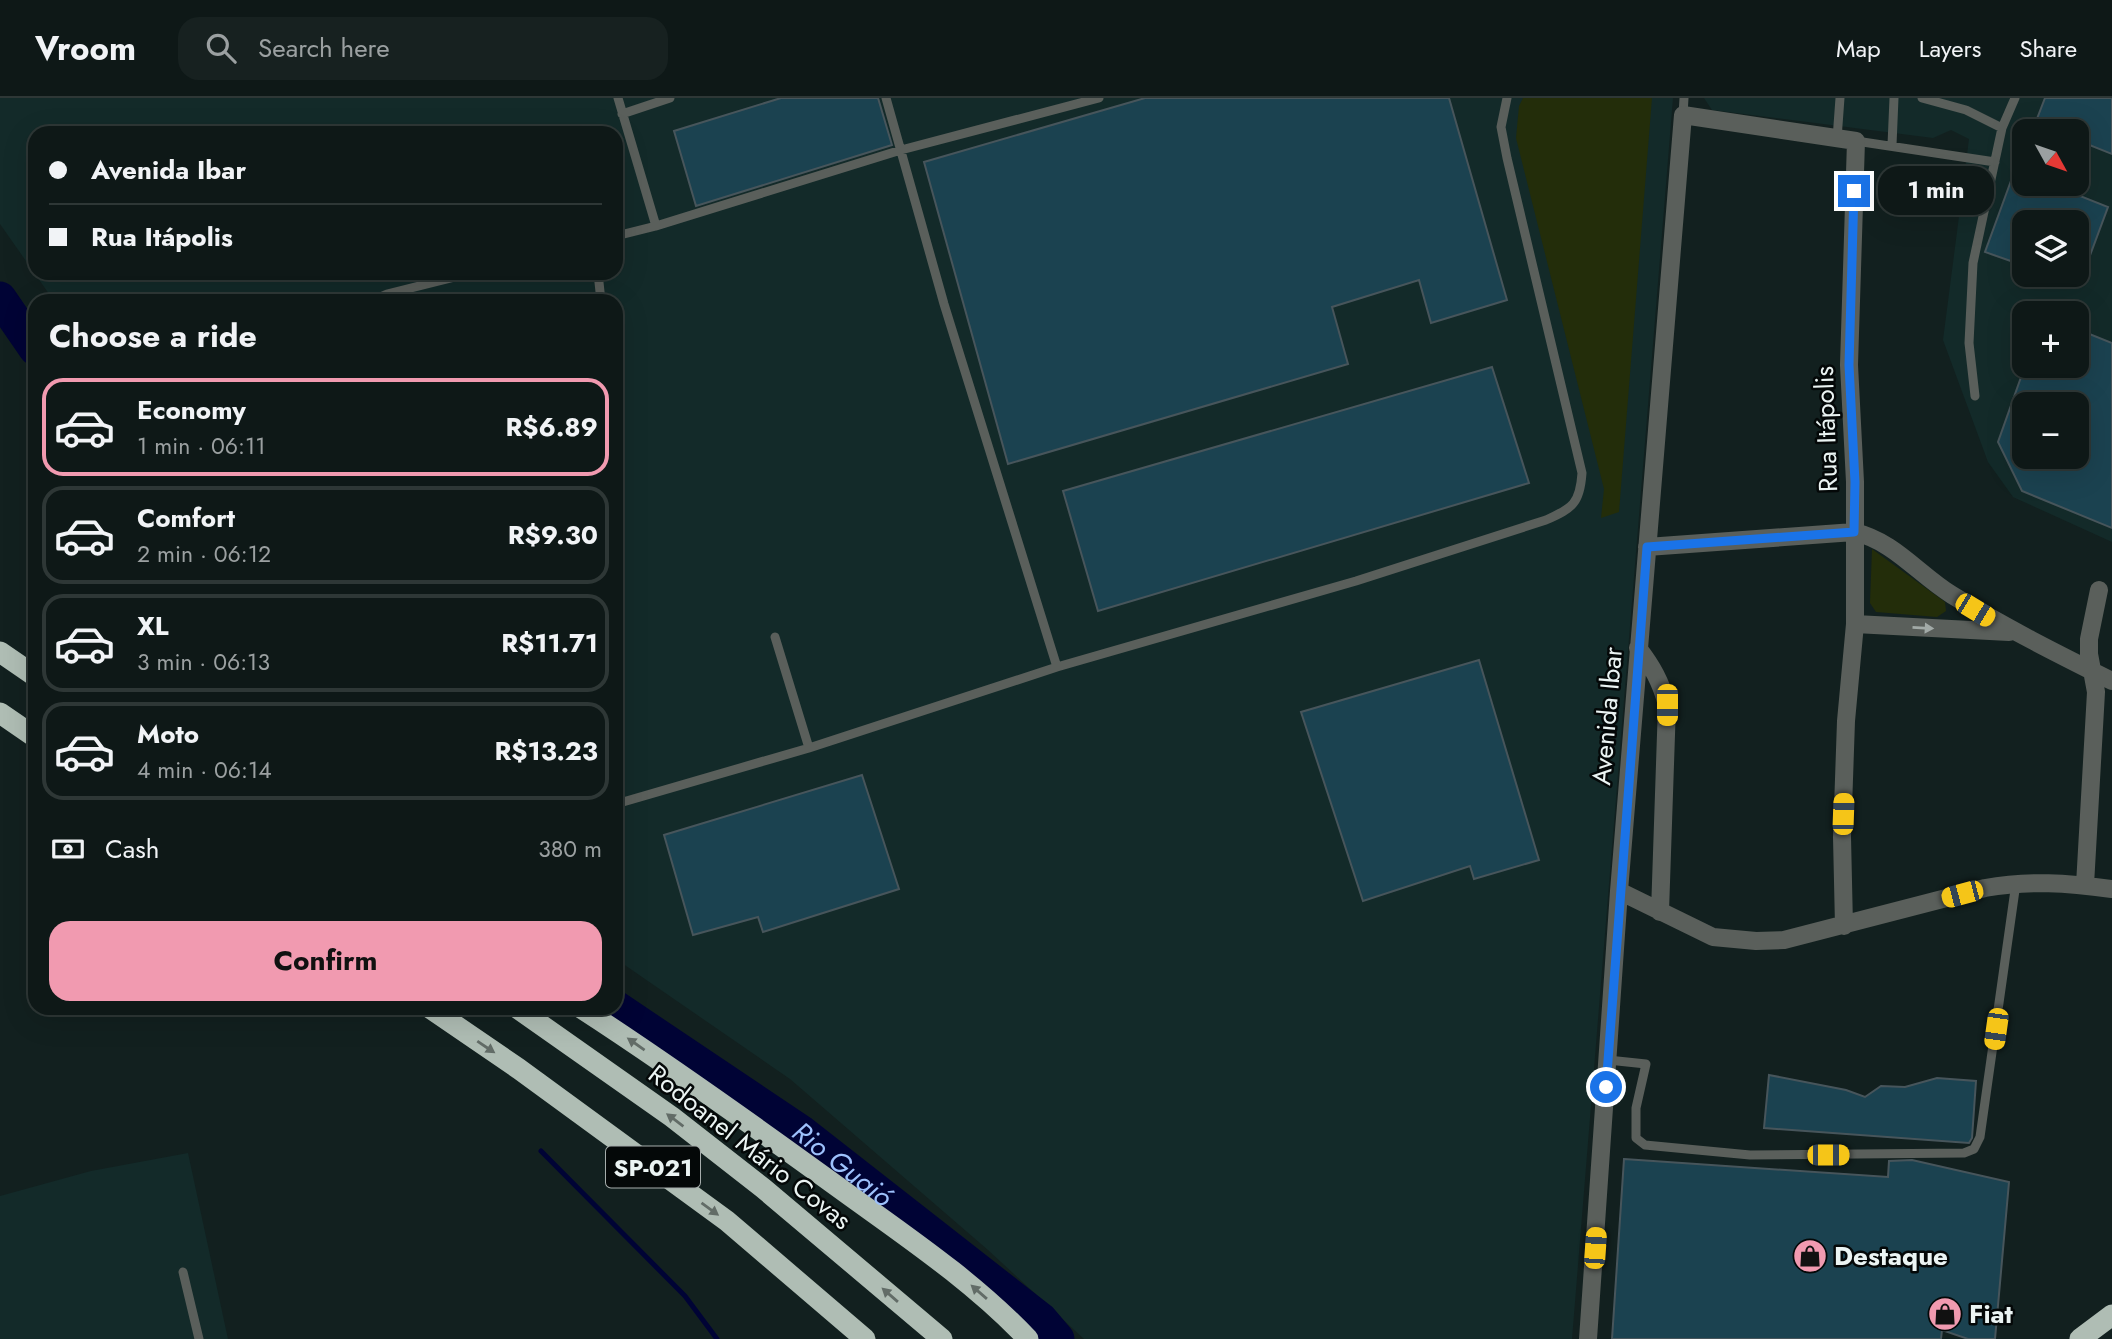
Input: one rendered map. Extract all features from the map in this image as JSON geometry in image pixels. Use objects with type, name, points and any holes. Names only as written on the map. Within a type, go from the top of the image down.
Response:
[{"type":"highway","points":[[0,652],[28,671]]},
{"type":"highway","points":[[0,713],[28,732]]},
{"type":"highway","name":"SP-021","points":[[440,1015],[519,1069],[727,1221],[865,1339]]},
{"type":"highway","name":"Rodoanel Mário Covas","points":[[527,1015],[672,1117],[763,1188],[942,1339]]},
{"type":"highway","points":[[591,1015],[778,1143],[956,1272],[1028,1339]]},
{"type":"highway","points":[[2080,1339],[2112,1315]]},
{"type":"street","points":[[1684,106],[1856,141]]},
{"type":"street","name":"Avenida Ibar","points":[[1588,1339],[1619,891],[1684,106]]},
{"type":"street","name":"Rua Itápolis","points":[[1844,926],[1842,837],[1845,734],[1855,624],[1855,482],[1849,365],[1856,141]]},
{"type":"street","points":[[1647,547],[1854,532],[1880,541],[1948,592],[2014,632],[2112,681]]},
{"type":"street","points":[[2085,886],[2096,704],[2089,639],[2099,590]]},
{"type":"street","points":[[1855,624],[2014,632]]},
{"type":"street","points":[[1638,648],[1652,665],[1667,705],[1660,912]]},
{"type":"street","points":[[1619,891],[1713,937],[1731,940],[1784,940],[1985,888],[2015,883],[2048,882],[2112,889]]},
{"type":"lane","points":[[618,98],[656,226]]},
{"type":"lane","points":[[622,114],[670,98]]},
{"type":"lane","points":[[886,98],[948,317],[1057,667]]},
{"type":"lane","points":[[623,234],[901,150],[1098,98]]},
{"type":"lane","points":[[623,802],[808,748],[1057,667],[1356,581],[1546,520],[1566,511],[1575,503],[1581,491],[1582,472],[1507,158],[1501,127],[1507,98]]},
{"type":"lane","points":[[1837,139],[1840,98]]},
{"type":"lane","points":[[1892,145],[1894,98]]},
{"type":"lane","points":[[1922,98],[1966,110],[2002,128]]},
{"type":"lane","points":[[1975,396],[1969,342],[1973,263],[2002,128],[2015,98]]},
{"type":"lane","points":[[1856,141],[1995,162]]},
{"type":"lane","points":[[387,294],[443,280]]},
{"type":"lane","points":[[775,638],[808,748]]},
{"type":"lane","points":[[1608,1060],[1646,1064],[1636,1108],[1636,1138],[1644,1145],[1750,1155],[1964,1153],[1973,1149],[1980,1137],[2015,883]]},
{"type":"lane","points":[[183,1272],[199,1339]]},
{"type":"shaded area","points":[[0,98],[1673,98],[1572,1339],[1084,1339],[988,1250],[790,1079],[623,964],[623,294],[49,294],[39,280],[623,280],[623,126],[28,126],[28,264],[0,224]]},
{"type":"shaded area","points":[[1704,98],[2112,98],[2112,542],[2013,497],[1988,462],[1943,340],[1969,139],[1951,130],[1933,138],[1712,110]]},
{"type":"shaded area","points":[[188,1153],[228,1339],[0,1339],[0,1196],[91,1171]]},
{"type":"green space","points":[[1523,98],[1652,98],[1619,512],[1601,518],[1604,489],[1516,138],[1519,106]]},
{"type":"green space","points":[[1872,549],[1945,602],[1946,611],[1937,617],[1876,612],[1870,603]]},
{"type":"building","points":[[781,98],[878,98],[892,145],[696,206],[674,131]]},
{"type":"building","points":[[1145,98],[1449,98],[1507,300],[1431,323],[1419,280],[1332,307],[1348,364],[1008,464],[924,162]]},
{"type":"building","points":[[2045,98],[2112,98],[2112,154],[2090,145],[2090,119],[2037,119]]},
{"type":"building","points":[[2012,178],[2012,196],[2080,196],[2108,207],[2089,258],[2089,210],[2012,210],[2012,261],[1985,252]]},
{"type":"building","points":[[2089,334],[2112,343],[2112,528],[2022,491],[1998,442],[2012,403],[2012,469],[2089,469],[2089,392],[2016,392],[2021,378],[2089,378]]},
{"type":"building","points":[[1492,367],[1529,483],[1098,611],[1063,491]]},
{"type":"building","points":[[1479,660],[1539,860],[1474,879],[1470,866],[1363,901],[1301,712]]},
{"type":"building","points":[[862,775],[899,889],[763,932],[758,917],[693,935],[664,835]]},
{"type":"building","points":[[1769,1075],[1846,1090],[1865,1097],[1881,1086],[1905,1087],[1937,1078],[1976,1081],[1972,1138],[1969,1143],[1764,1128]]},
{"type":"building","name":"Destaque","points":[[1624,1159],[1888,1177],[1889,1161],[1912,1160],[2009,1182],[1995,1339],[1968,1339],[1942,1330],[1941,1339],[1612,1339]]},
{"type":"waterway","name":"Rio Guaió","points":[[0,298],[28,339]]},
{"type":"waterway","name":"Rio Guaió","points":[[623,1012],[802,1132],[1041,1319],[1058,1339]]},
{"type":"waterway","points":[[541,1151],[685,1296],[717,1339]]},
{"type":"place","name":"Destaque","points":[[1810,1256]]},
{"type":"place","name":"Fiat","points":[[1945,1314]]},
{"type":"route","points":[[1606,1087],[1647,547],[1854,532],[1855,482],[1849,365],[1854,191]]}]
